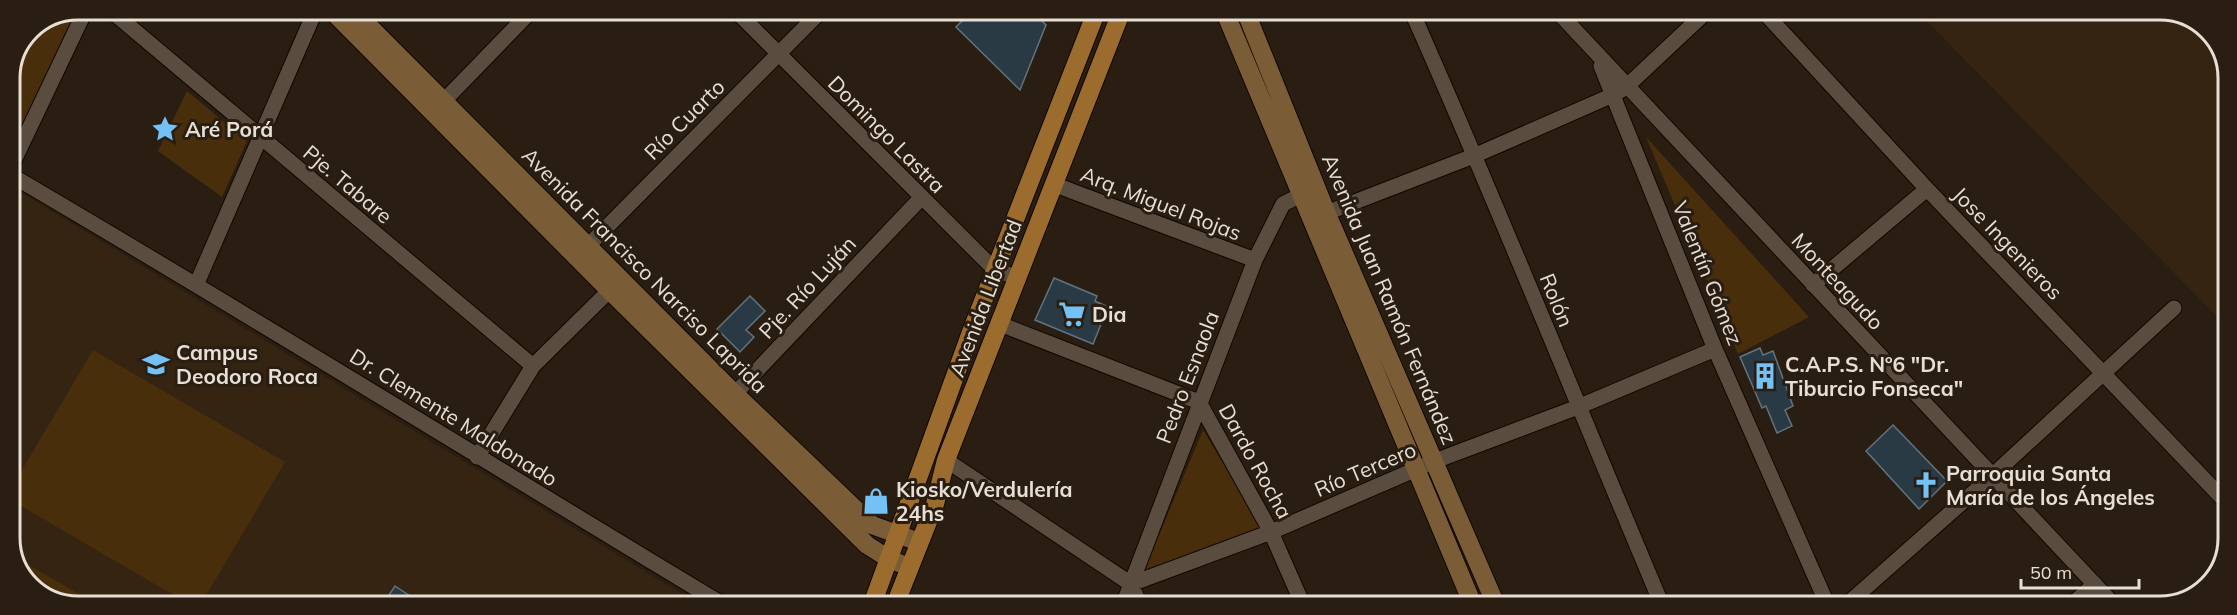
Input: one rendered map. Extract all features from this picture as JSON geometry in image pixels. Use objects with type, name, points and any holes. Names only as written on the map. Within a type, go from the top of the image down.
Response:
[{"type":"main road","name":"Avenida Francisco Narciso Laprida","points":[[342,20],[439,106]]},
{"type":"main road","name":"Avenida Francisco Narciso Laprida","points":[[362,20],[439,106],[730,399],[867,545],[889,559],[909,567]]},
{"type":"main road","name":"Avenida Libertad","points":[[875,596],[896,534],[995,270],[1093,20]]},
{"type":"main road","name":"Avenida Libertad","points":[[898,596],[935,504],[946,460],[1118,20]]},
{"type":"main road","name":"Avenida Juan Ramón Fernández","points":[[1233,20],[1309,191],[1417,469],[1469,596]]},
{"type":"main road","name":"Avenida Juan Ramón Fernández","points":[[1249,20],[1309,191]]},
{"type":"main road","name":"Avenida Juan Ramón Fernández","points":[[1319,216],[1436,461],[1492,596]]},
{"type":"main road","name":"Avenida Francisco Narciso Laprida","points":[[730,399],[872,525],[919,542]]},
{"type":"street","points":[[20,150],[81,20]]},
{"type":"street","name":"Pje. Tabare","points":[[122,20],[533,366]]},
{"type":"street","points":[[197,283],[311,20]]},
{"type":"street","points":[[439,106],[522,20]]},
{"type":"street","name":"Domingo Lastra","points":[[745,20],[995,270],[1017,277]]},
{"type":"street","name":"Río Cuarto","points":[[582,252],[812,20]]},
{"type":"street","name":"Rolón","points":[[1415,20],[1476,155],[1578,407],[1658,596]]},
{"type":"street","name":"Monteagudo","points":[[1565,20],[1596,54],[1620,91],[1813,285],[2106,596]]},
{"type":"street","points":[[1319,216],[1476,155],[1620,91],[1697,20]]},
{"type":"street","name":"Jose Ingenieros","points":[[1771,20],[1927,189],[2218,494]]},
{"type":"street","name":"Valentín Gómez","points":[[1620,91],[1715,349],[1824,596]]},
{"type":"street","name":"Dr. Clemente Maldonado","points":[[20,179],[197,283],[477,457],[709,596]]},
{"type":"street","name":"Arq. Miguel Rojas","points":[[1053,184],[1255,260]]},
{"type":"street","points":[[1813,285],[1927,189]]},
{"type":"street","name":"Pedro Esnaola","points":[[1126,596],[1255,260],[1282,204],[1309,191]]},
{"type":"street","name":"Pje. Río Luján","points":[[730,399],[921,198]]},
{"type":"street","points":[[477,457],[533,366],[615,285]]},
{"type":"street","points":[[1856,596],[1993,475],[2174,308]]},
{"type":"street","name":"Dardo Rocha","points":[[999,324],[1199,402],[1271,532],[1299,596]]},
{"type":"street","name":"Río Tercero","points":[[1131,584],[1271,532],[1436,461],[1578,407],[1715,349]]},
{"type":"street","points":[[946,460],[1131,584],[1136,596]]},
{"type":"street","points":[[2081,596],[2095,584]]},
{"type":"shaded area","points":[[81,20],[20,148],[20,77],[24,55],[36,36],[45,29],[66,21]]},
{"type":"shaded area","points":[[1926,20],[2167,20],[2192,29],[2203,39],[2216,62],[2217,73],[2218,317]]},
{"type":"shaded area","points":[[187,91],[247,141],[222,197],[158,151]]},
{"type":"shaded area","points":[[1646,137],[1809,317],[1738,354]]},
{"type":"shaded area","name":"Campus Deodoro Roca","points":[[20,192],[686,596],[77,596],[62,594],[45,586],[36,579],[25,563],[20,542]]},
{"type":"shaded area","points":[[93,350],[285,462],[206,596],[175,596],[20,505],[20,473]]},
{"type":"shaded area","points":[[1203,430],[1263,530],[1142,576]]},
{"type":"shaded area","points":[[25,563],[82,596],[62,594],[45,586],[36,579]]},
{"type":"building","points":[[963,20],[1041,20],[1046,25],[1020,90],[956,27]]},
{"type":"building","name":"Dia","points":[[1054,278],[1097,296],[1095,301],[1108,307],[1093,344],[1035,320]]},
{"type":"building","points":[[750,296],[765,311],[746,330],[754,337],[740,352],[717,329]]},
{"type":"building","name":"C.A.P.S. Nº6 \"Dr. Tiburcio Fonseca\"","points":[[1760,348],[1763,355],[1773,351],[1793,406],[1785,410],[1792,426],[1777,433],[1766,406],[1762,408],[1740,357]]},
{"type":"building","name":"Parroquia Santa María de los Ángeles","points":[[1893,425],[1947,481],[1919,509],[1866,451]]},
{"type":"building","points":[[395,586],[410,596],[388,596]]},
{"type":"place","name":"Aré Porá","points":[[165,129]]},
{"type":"place","name":"Dia","points":[[1072,314]]},
{"type":"place","name":"Campus Deodoro Roca","points":[[156,364]]},
{"type":"place","name":"C.A.P.S. Nº6 \"Dr. Tiburcio Fonseca\"","points":[[1765,376]]},
{"type":"place","name":"Parroquia Santa María de los Ángeles","points":[[1926,485]]},
{"type":"place","name":"Kiosko/Verdulería 24hs","points":[[876,501]]}]
